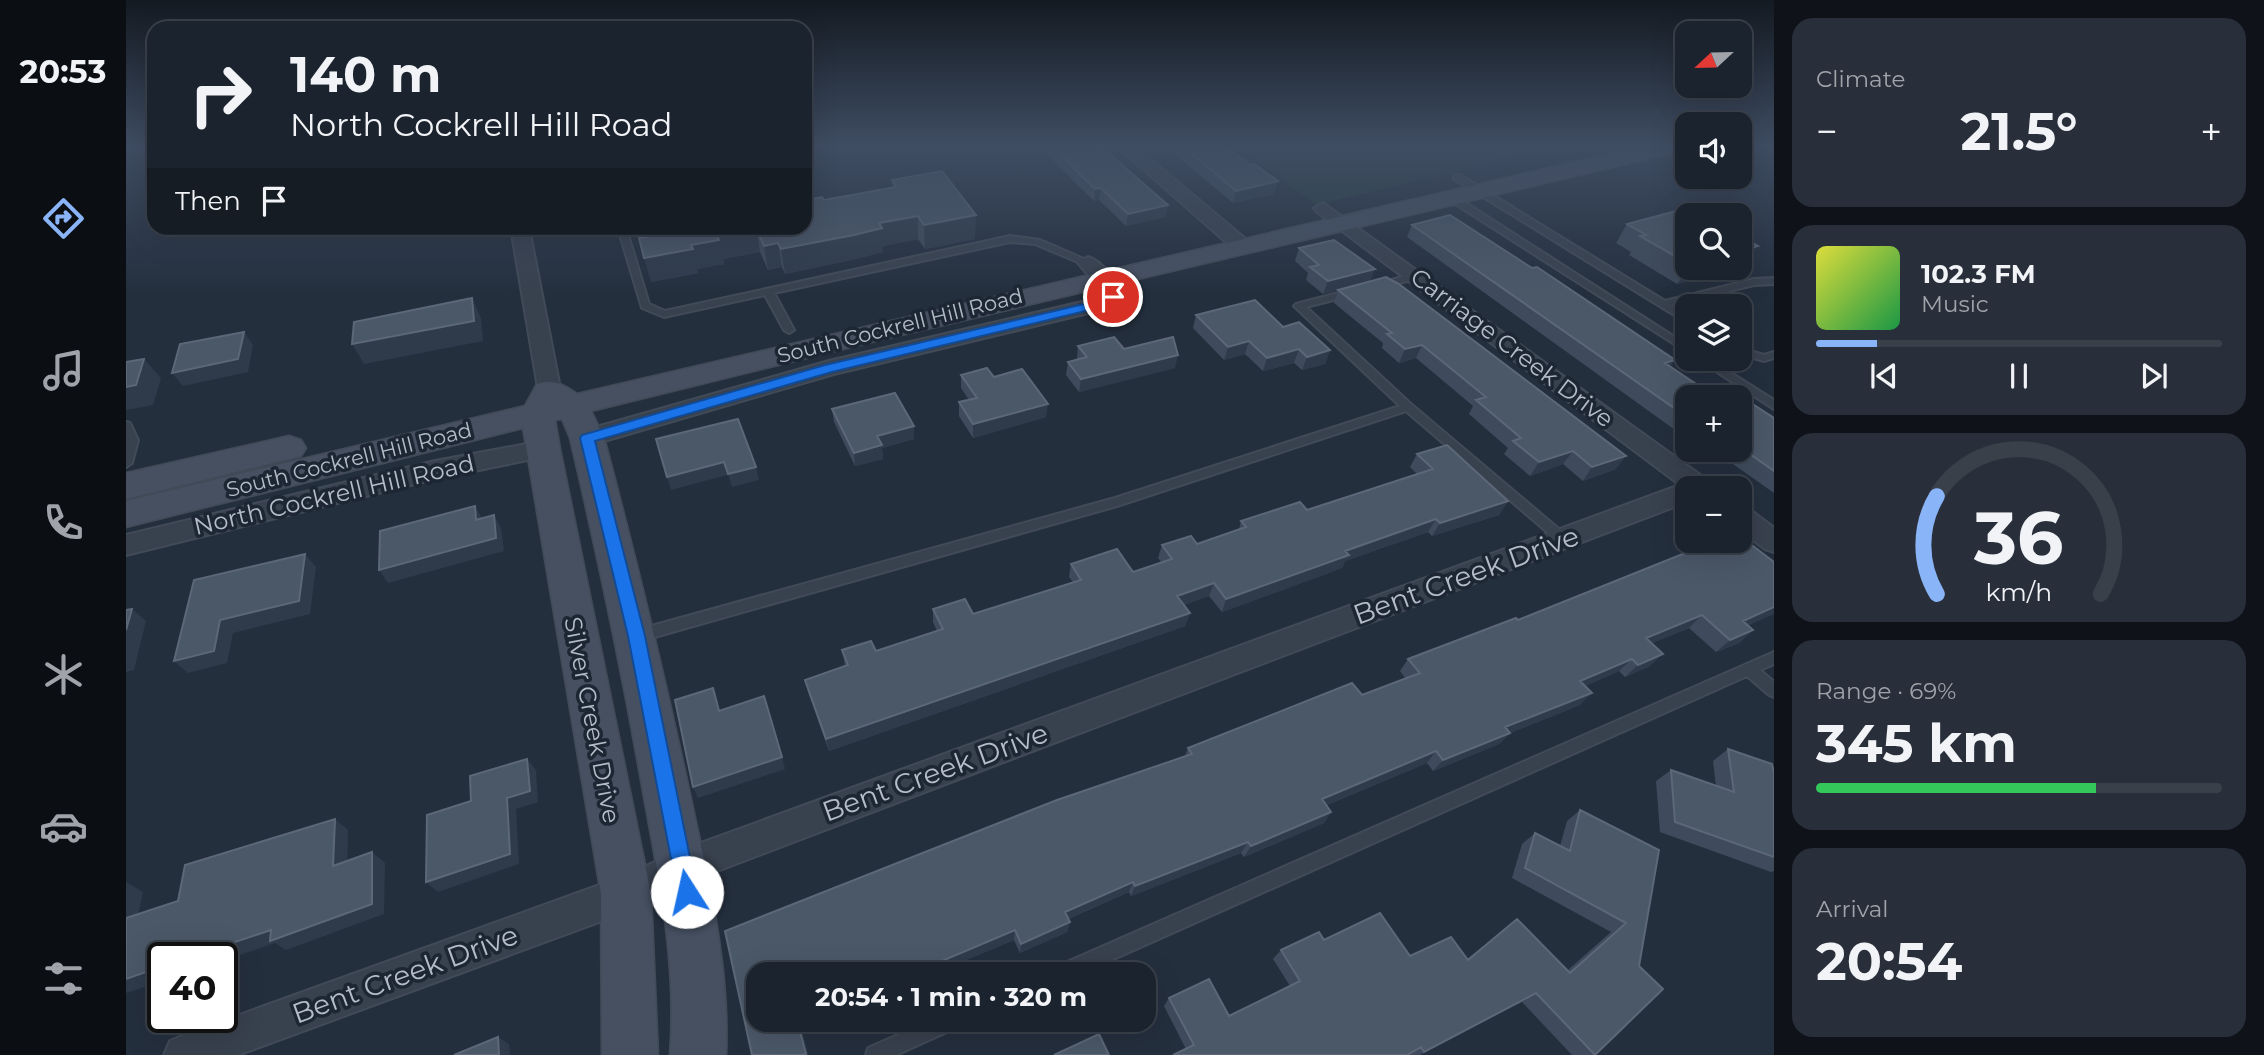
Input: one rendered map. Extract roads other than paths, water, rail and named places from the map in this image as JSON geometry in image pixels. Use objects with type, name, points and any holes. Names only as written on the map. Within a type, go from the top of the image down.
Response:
[{"type":"main road","name":"South Cockrell Hill Road","points":[[126,486],[558,419],[789,330],[1095,270],[1431,194]]},
{"type":"main road","name":"South Cockrell Hill Road","points":[[126,514],[558,419],[1095,270]]},
{"type":"main road","name":"Silver Creek Drive","points":[[558,419],[636,636],[696,943],[700,1022],[698,1055]]},
{"type":"main road","name":"Silver Creek Drive","points":[[558,419],[626,894],[630,1055]]},
{"type":"street","points":[[1182,194],[1233,238]]},
{"type":"street","name":"Carriage Creek Drive","points":[[1332,215],[1684,476]]},
{"type":"street","name":"Silver Creek Drive","points":[[521,235],[558,419]]},
{"type":"street","name":"North Cockrell Hill Road","points":[[126,545],[435,470],[558,419]]},
{"type":"street","name":"Bent Creek Drive","points":[[184,1055],[626,894],[682,867],[1675,497]]},
{"type":"street","points":[[1752,525],[1774,542]]},
{"type":"lane","points":[[1470,194],[1675,340]]},
{"type":"lane","points":[[1472,194],[1675,311]]},
{"type":"lane","points":[[624,235],[645,306],[664,314],[1010,239],[1037,242],[1095,270]]},
{"type":"lane","points":[[1415,276],[1299,306],[1408,407],[1563,539]]},
{"type":"lane","points":[[1664,304],[1754,282],[1774,281]]},
{"type":"lane","points":[[768,291],[789,330]]},
{"type":"lane","points":[[1752,354],[1764,358],[1774,355]]},
{"type":"lane","points":[[1721,371],[1774,405]]},
{"type":"lane","points":[[636,636],[1117,502],[1408,407]]},
{"type":"lane","points":[[126,426],[132,440],[126,463]]},
{"type":"lane","points":[[1086,962],[1774,658]]},
{"type":"lane","points":[[1749,669],[1774,691]]},
{"type":"lane","points":[[875,1055],[927,1032]]}]
